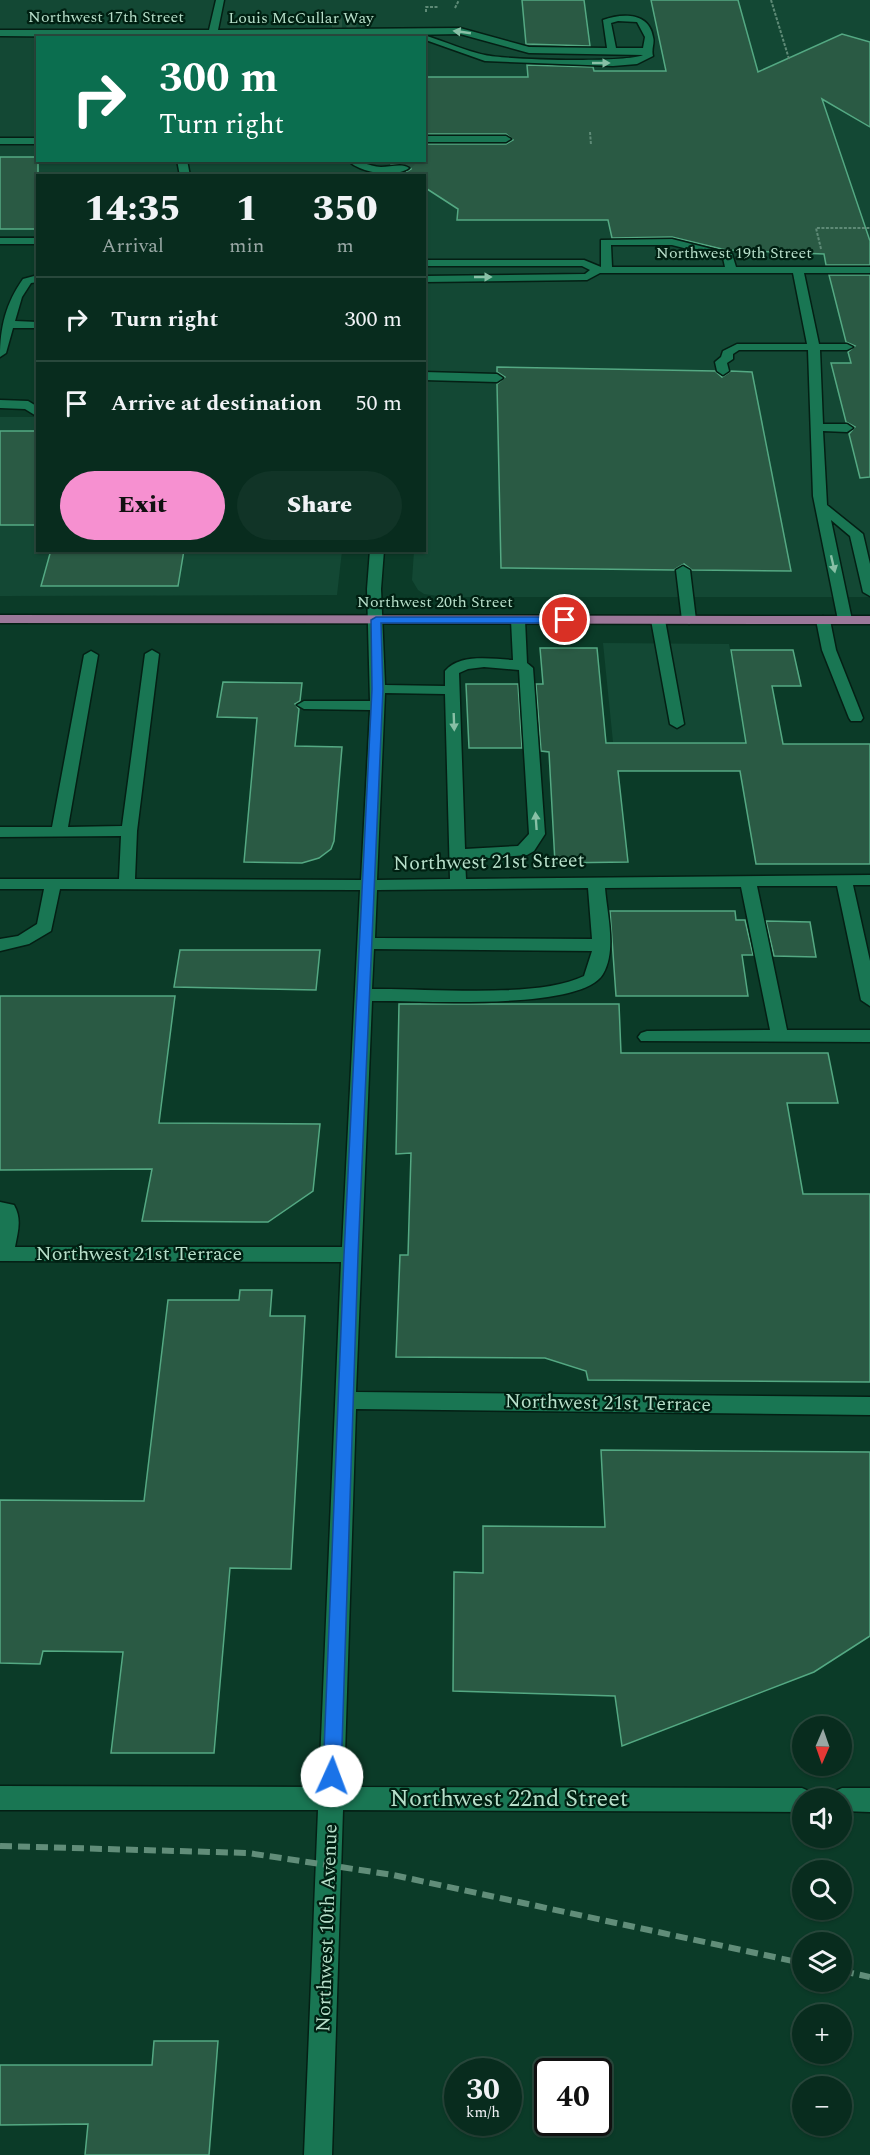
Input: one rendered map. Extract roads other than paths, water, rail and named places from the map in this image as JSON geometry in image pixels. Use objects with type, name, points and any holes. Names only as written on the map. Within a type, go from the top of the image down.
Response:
[{"type":"main road","name":"Northwest 20th Street","points":[[0,619],[870,620]]},
{"type":"street","points":[[212,35],[220,0]]},
{"type":"street","points":[[426,39],[485,58],[620,63],[642,60],[648,56],[648,37],[640,20],[617,18],[606,22],[612,51]]},
{"type":"street","points":[[275,33],[292,25],[332,23]]},
{"type":"street","points":[[362,23],[383,26],[387,33]]},
{"type":"street","name":"Louis McCullar Way","points":[[212,35],[275,33],[360,35],[404,30],[448,30],[475,34],[529,50],[647,51]]},
{"type":"street","name":"Northwest 17th Street","points":[[0,33],[212,35]]},
{"type":"street","name":"Louis McCullar Way","points":[[387,33],[406,36]]},
{"type":"street","points":[[471,54],[498,49],[495,41]]},
{"type":"street","points":[[426,139],[506,139]]},
{"type":"street","points":[[0,141],[36,141]]},
{"type":"street","points":[[354,162],[359,166],[376,170],[404,168]]},
{"type":"street","points":[[0,241],[36,241]]},
{"type":"street","points":[[602,270],[605,242],[672,242],[728,256],[731,270]]},
{"type":"street","name":"Northwest 19th Street","points":[[426,263],[584,263],[602,270],[870,270]]},
{"type":"street","name":"Northwest 19th Street","points":[[426,279],[587,277],[602,270]]},
{"type":"street","points":[[798,270],[814,347],[816,427],[823,524],[845,620]]},
{"type":"street","points":[[0,353],[16,297],[27,281],[36,279]]},
{"type":"street","points":[[9,324],[36,325]]},
{"type":"street","points":[[736,371],[736,364],[725,365],[727,353],[737,347],[847,347]]},
{"type":"street","points":[[426,376],[497,378]]},
{"type":"street","points":[[0,404],[28,405],[36,411]]},
{"type":"street","points":[[816,427],[847,428]]},
{"type":"street","points":[[822,507],[856,534],[870,592]]},
{"type":"street","points":[[856,534],[870,534]]},
{"type":"street","name":"Northwest 10th Avenue","points":[[318,2155],[351,1255],[377,697],[377,552]]},
{"type":"street","points":[[683,570],[689,620]]},
{"type":"street","points":[[518,620],[520,665]]},
{"type":"street","points":[[658,620],[677,724]]},
{"type":"street","points":[[823,620],[829,650],[856,718]]},
{"type":"street","points":[[127,884],[129,831],[152,654]]},
{"type":"street","points":[[59,832],[91,655]]},
{"type":"street","points":[[458,855],[521,850],[528,847],[537,834],[526,669],[520,665],[457,666],[452,671],[458,884]]},
{"type":"street","points":[[304,705],[453,690]]},
{"type":"street","points":[[0,832],[129,831]]},
{"type":"street","points":[[844,880],[870,1000]]},
{"type":"street","name":"Northwest 21st Street","points":[[0,884],[458,884],[870,880]]},
{"type":"street","points":[[748,881],[780,1037]]},
{"type":"street","points":[[363,995],[543,993],[581,987],[591,980],[601,958],[596,882]]},
{"type":"street","points":[[0,945],[23,940],[45,927],[53,884]]},
{"type":"street","points":[[366,943],[600,945]]},
{"type":"street","points":[[647,1037],[870,1036]]},
{"type":"street","points":[[0,1209],[7,1210],[10,1222],[2,1254]]},
{"type":"street","name":"Northwest 21st Terrace","points":[[2,1254],[351,1255]]},
{"type":"street","name":"Northwest 21st Terrace","points":[[346,1400],[870,1406]]},
{"type":"street","name":"Northwest 22nd Street","points":[[0,1798],[792,1800]]},
{"type":"street","points":[[852,1800],[870,1800]]},
{"type":"tunnel","points":[[332,23],[362,23]]},
{"type":"tunnel","points":[[404,168],[410,162]]},
{"type":"railway","points":[[0,1846],[248,1853],[393,1875],[792,1961]]},
{"type":"railway","points":[[852,1973],[870,1977]]}]
